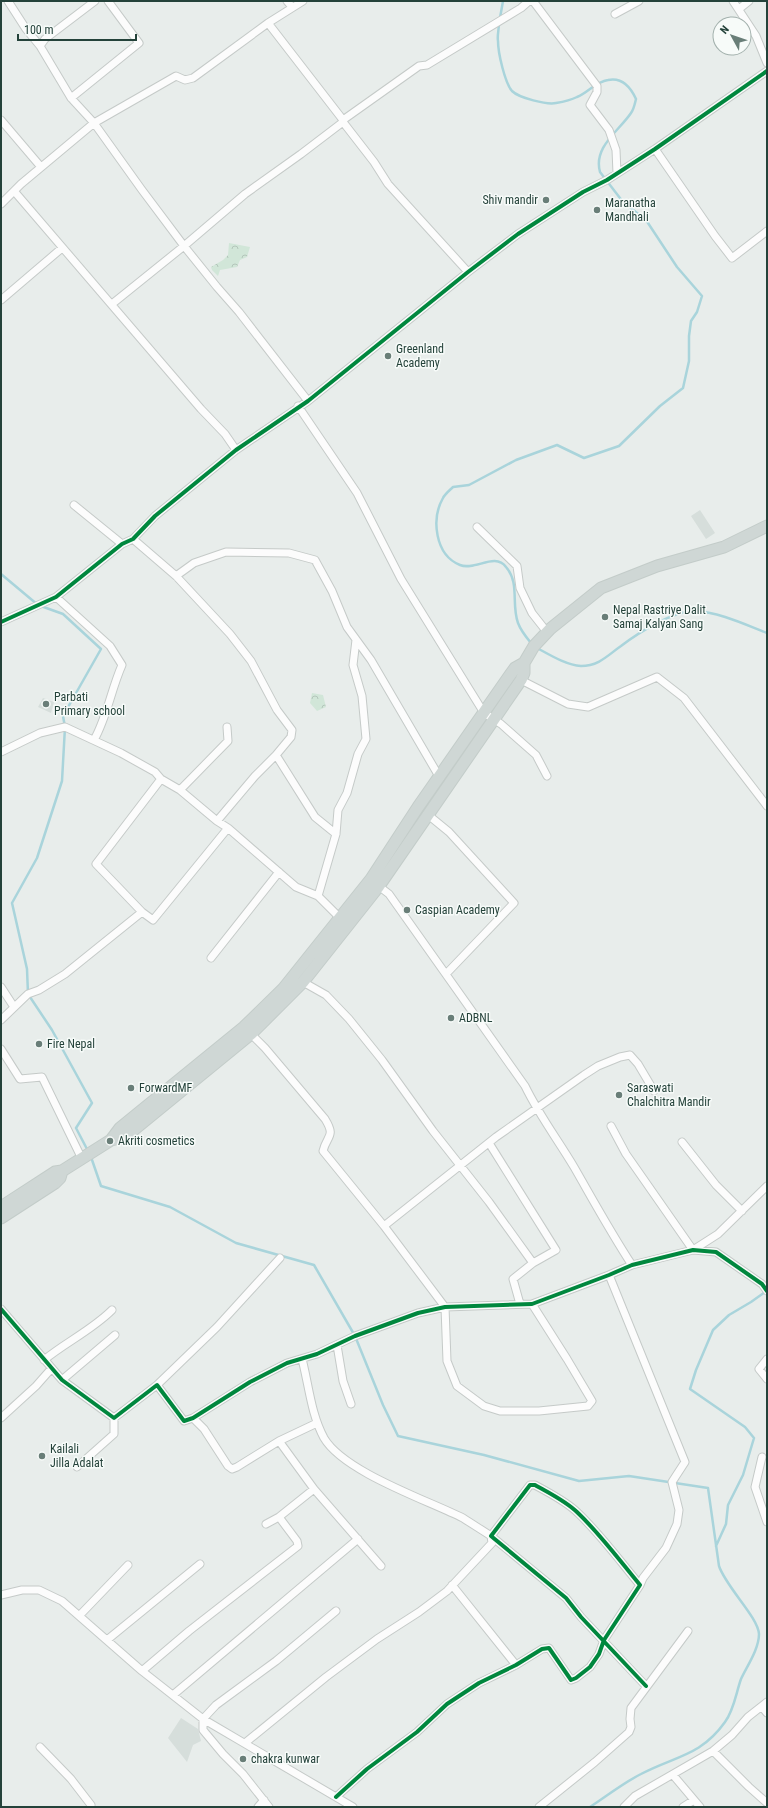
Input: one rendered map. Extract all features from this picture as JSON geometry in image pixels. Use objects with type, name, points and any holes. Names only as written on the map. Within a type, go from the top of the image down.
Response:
[{"type":"main road","points":[[248,1031],[340,918],[375,883],[440,778],[488,717],[521,680],[524,673],[524,663],[527,655],[547,632],[601,588],[657,566],[724,548],[767,526]]},
{"type":"main road","points":[[1,1207],[55,1172],[62,1171],[107,1143],[120,1128],[248,1031],[303,982],[375,883],[428,814],[488,717],[515,668],[524,663]]},
{"type":"main road","points":[[1,1218],[55,1183],[60,1178],[62,1171]]},
{"type":"street","points":[[8,1],[26,29],[40,46],[71,98],[94,123],[184,246],[239,312],[308,401]]},
{"type":"street","points":[[40,46],[45,39],[95,1]]},
{"type":"street","points":[[71,98],[139,42],[108,1]]},
{"type":"street","points":[[287,1],[292,8]]},
{"type":"street","points":[[1,204],[14,191],[94,123],[176,76],[184,80],[193,78],[268,23],[303,1]]},
{"type":"street","points":[[517,1],[520,8]]},
{"type":"street","points":[[112,304],[245,194],[301,154],[343,121],[419,66],[427,65],[482,32],[529,1]]},
{"type":"street","points":[[533,1],[587,74],[598,86],[597,92],[590,105],[609,130],[616,150],[617,173]]},
{"type":"street","points":[[615,14],[639,1]]},
{"type":"street","points":[[733,1],[764,50],[767,63]]},
{"type":"street","points":[[739,9],[749,1]]},
{"type":"street","points":[[268,23],[374,162],[388,184],[468,272]]},
{"type":"street","points":[[1,622],[56,597],[122,544],[132,538],[155,516],[236,450],[298,406],[308,401],[468,272],[518,234],[583,192],[655,149],[767,71]]},
{"type":"street","points":[[1,120],[41,168]]},
{"type":"street","points":[[655,149],[732,258],[767,232]]},
{"type":"street","points":[[14,191],[112,304],[200,409],[225,434],[236,450]]},
{"type":"street","points":[[1,300],[62,248]]},
{"type":"street","points":[[298,406],[357,493],[401,579],[488,717],[501,724],[536,755],[547,776]]},
{"type":"street","points":[[74,505],[122,544]]},
{"type":"street","points":[[477,527],[517,566],[520,588],[532,613],[547,632]]},
{"type":"street","points":[[132,538],[176,576],[230,634],[251,661],[277,710],[292,730],[291,737],[255,776],[217,822]]},
{"type":"street","points":[[176,576],[194,563],[226,552],[290,553],[315,560],[332,591],[347,627],[371,660],[440,778]]},
{"type":"street","points":[[56,597],[110,646],[122,666],[114,685],[103,725],[94,740]]},
{"type":"street","points":[[318,896],[336,834],[338,810],[346,793],[358,754],[366,739],[362,696],[353,665],[356,640]]},
{"type":"street","points":[[521,680],[568,704],[588,707],[657,677],[684,698],[767,806]]},
{"type":"street","points":[[1,752],[40,733],[65,727],[135,760],[155,772],[162,780],[180,790],[217,822],[228,828],[296,887],[318,896],[340,918]]},
{"type":"street","points":[[180,790],[228,741],[227,727]]},
{"type":"street","points":[[276,755],[315,817],[336,834]]},
{"type":"street","points":[[162,780],[96,864],[142,912],[153,920],[228,828]]},
{"type":"street","points":[[428,814],[449,832],[514,903],[446,974]]},
{"type":"street","points":[[211,958],[279,872]]},
{"type":"street","points":[[375,883],[389,894],[525,1086],[536,1110],[574,1167],[608,1228],[632,1265]]},
{"type":"street","points":[[1,1020],[28,994],[39,990],[65,974],[142,912]]},
{"type":"street","points":[[303,982],[326,995],[349,1019],[382,1060],[533,1263]]},
{"type":"street","points":[[1,987],[14,1007]]},
{"type":"street","points":[[248,1031],[265,1048],[325,1119],[331,1128],[331,1134],[323,1151],[384,1226],[445,1307],[447,1361],[458,1386],[484,1406],[500,1411],[539,1411],[588,1406],[592,1401],[532,1304]]},
{"type":"street","points":[[1,1049],[20,1079],[42,1077],[83,1158]]},
{"type":"street","points":[[384,1226],[490,1143],[598,1066],[620,1057],[630,1055],[638,1064],[654,1091]]},
{"type":"street","points":[[610,1126],[626,1154],[693,1250]]},
{"type":"street","points":[[682,1142],[716,1185],[742,1211]]},
{"type":"street","points":[[490,1143],[556,1250],[533,1263],[513,1279],[520,1304]]},
{"type":"street","points":[[693,1250],[718,1234],[767,1186]]},
{"type":"street","points":[[157,1385],[184,1421],[193,1418],[250,1382],[287,1363],[302,1359],[337,1345],[387,1323],[418,1313],[445,1307],[532,1304],[632,1265],[693,1250],[716,1252],[762,1284],[767,1290]]},
{"type":"street","points":[[114,1418],[157,1385],[217,1327],[280,1258]]},
{"type":"street","points":[[336,1796],[367,1769],[417,1732],[447,1704],[479,1683],[516,1665],[542,1649],[547,1647],[563,1668],[568,1678],[573,1680],[590,1667],[599,1654],[604,1640],[643,1578],[666,1548],[676,1524],[679,1510],[672,1482],[684,1462],[608,1275]]},
{"type":"street","points":[[1,1309],[62,1380],[114,1418]]},
{"type":"street","points":[[44,1360],[65,1343],[100,1322],[112,1310]]},
{"type":"street","points":[[62,1380],[115,1335]]},
{"type":"street","points":[[337,1345],[343,1380],[351,1404]]},
{"type":"street","points":[[302,1359],[317,1423],[325,1440],[337,1455],[399,1488],[462,1518],[491,1536],[566,1598],[581,1617],[646,1686]]},
{"type":"street","points":[[767,1359],[759,1369],[767,1379]]},
{"type":"street","points":[[1,1418],[36,1386],[51,1369]]},
{"type":"street","points":[[77,1467],[114,1434],[114,1418]]},
{"type":"street","points":[[193,1418],[204,1429],[228,1466],[232,1469],[238,1467],[279,1441],[317,1423]]},
{"type":"street","points":[[279,1441],[314,1489],[381,1566]]},
{"type":"street","points":[[762,1457],[755,1487],[767,1522]]},
{"type":"street","points":[[245,1743],[326,1677],[377,1639],[419,1612],[452,1585],[492,1543],[491,1536],[528,1486],[535,1485],[562,1500],[578,1512],[614,1551],[640,1585]]},
{"type":"street","points":[[266,1524],[279,1517],[314,1489]]},
{"type":"street","points":[[142,1671],[189,1631],[298,1546],[297,1541],[279,1517]]},
{"type":"street","points":[[173,1696],[358,1540]]},
{"type":"street","points":[[106,1640],[200,1564]]},
{"type":"street","points":[[78,1616],[128,1565]]},
{"type":"street","points":[[452,1585],[516,1665]]},
{"type":"street","points":[[1,1595],[22,1590],[39,1590],[62,1601],[142,1671],[203,1719],[353,1807]]},
{"type":"street","points":[[269,1807],[243,1774],[223,1754],[204,1730],[203,1719],[216,1705],[276,1660],[336,1611]]},
{"type":"street","points":[[540,1807],[595,1762],[628,1732],[631,1727],[631,1708],[688,1631]]},
{"type":"street","points":[[624,1807],[635,1796],[673,1775],[713,1750],[732,1735],[748,1717],[764,1705],[767,1713]]},
{"type":"street","points":[[40,1747],[71,1779],[90,1806]]},
{"type":"street","points":[[713,1750],[749,1788],[767,1803]]},
{"type":"street","points":[[673,1775],[700,1807]]},
{"type":"street","points":[[258,1807],[264,1800]]},
{"type":"street","points":[[683,1807],[694,1800]]},
{"type":"shaded area","points":[[700,510],[715,533],[706,539],[691,516]]},
{"type":"shaded area","name":"Parbati Primary school","points":[[43,698],[54,702],[51,713],[38,707]]},
{"type":"shaded area","points":[[181,1718],[198,1729],[201,1741],[193,1745],[187,1762],[168,1738]]},
{"type":"green space","points":[[229,243],[250,247],[247,257],[240,260],[237,267],[220,270],[218,276],[211,267],[223,260],[228,255]]},
{"type":"green space","points":[[312,693],[323,695],[326,707],[317,711],[310,703]]},
{"type":"waterway","points":[[500,18],[503,1]]},
{"type":"waterway","points":[[499,23],[498,46],[504,75],[509,87],[516,94],[546,103],[556,103],[575,98],[603,81],[618,80],[629,87],[636,99],[634,108],[604,147],[600,155],[600,172],[623,202],[646,220],[677,267],[702,296],[697,312],[691,321],[689,336],[689,361],[683,388],[660,406],[619,446],[584,458],[557,445],[516,460],[469,485],[453,487],[443,498],[439,506],[437,526],[440,545],[452,560],[460,565],[466,566],[496,561],[506,567],[513,580],[515,608],[518,623],[531,643]]},
{"type":"waterway","points":[[1,574],[38,605],[63,614],[101,649],[63,716],[65,727],[62,781],[37,858],[12,903],[27,969],[28,994],[52,1030],[92,1103],[76,1128],[88,1151]]},
{"type":"waterway","points":[[537,648],[570,664],[587,666],[603,659],[637,635],[656,624],[676,615],[694,611],[722,616],[767,633]]},
{"type":"waterway","points":[[91,1157],[101,1186],[170,1207],[236,1243],[314,1265],[355,1336],[383,1405],[398,1436],[484,1455],[579,1481],[629,1476],[708,1488],[719,1566]]},
{"type":"waterway","points":[[716,1546],[726,1524],[728,1505],[743,1475],[754,1438],[745,1427],[690,1389],[696,1370],[713,1330],[729,1315],[765,1292]]},
{"type":"waterway","points":[[590,1807],[621,1785],[653,1768],[697,1749],[716,1733],[728,1717],[733,1707],[741,1679],[757,1646],[759,1634],[753,1619],[728,1583],[719,1566]]},
{"type":"cycle path","points":[[1,622],[56,597],[122,544],[133,539],[155,516],[236,450],[308,401],[468,272],[518,234],[583,192],[607,180],[655,149],[767,71]]},
{"type":"cycle path","points":[[1,1309],[62,1380],[114,1418],[157,1385],[184,1421],[193,1418],[250,1382],[287,1363],[317,1354],[355,1336],[418,1313],[445,1307],[532,1304],[632,1265],[693,1250],[716,1252],[762,1284],[767,1291]]},
{"type":"cycle path","points":[[336,1797],[367,1769],[417,1732],[447,1704],[479,1683],[516,1665],[542,1649],[549,1648],[571,1680],[590,1667],[599,1654],[604,1640],[640,1585],[602,1539],[573,1509],[535,1485],[530,1485],[491,1536],[566,1598],[581,1617],[646,1686]]},
{"type":"place","name":"Shiv mandir","points":[[546,200]]},
{"type":"place","name":"Maranatha Mandhali","points":[[597,210]]},
{"type":"place","name":"Greenland Academy","points":[[388,356]]},
{"type":"place","name":"Nepal Rastriye Dalit Samaj Kalyan Sang","points":[[605,617]]},
{"type":"place","name":"Parbati Primary school","points":[[46,704]]},
{"type":"place","name":"Caspian Academy","points":[[407,910]]},
{"type":"place","name":"ADBNL","points":[[451,1018]]},
{"type":"place","name":"Fire Nepal","points":[[39,1044]]},
{"type":"place","name":"ForwardMF","points":[[131,1088]]},
{"type":"place","name":"Saraswati Chalchitra Mandir","points":[[619,1095]]},
{"type":"place","name":"Akriti cosmetics","points":[[110,1141]]},
{"type":"place","name":"Kailali Jilla Adalat","points":[[42,1456]]},
{"type":"place","name":"chakra kunwar","points":[[243,1759]]}]
